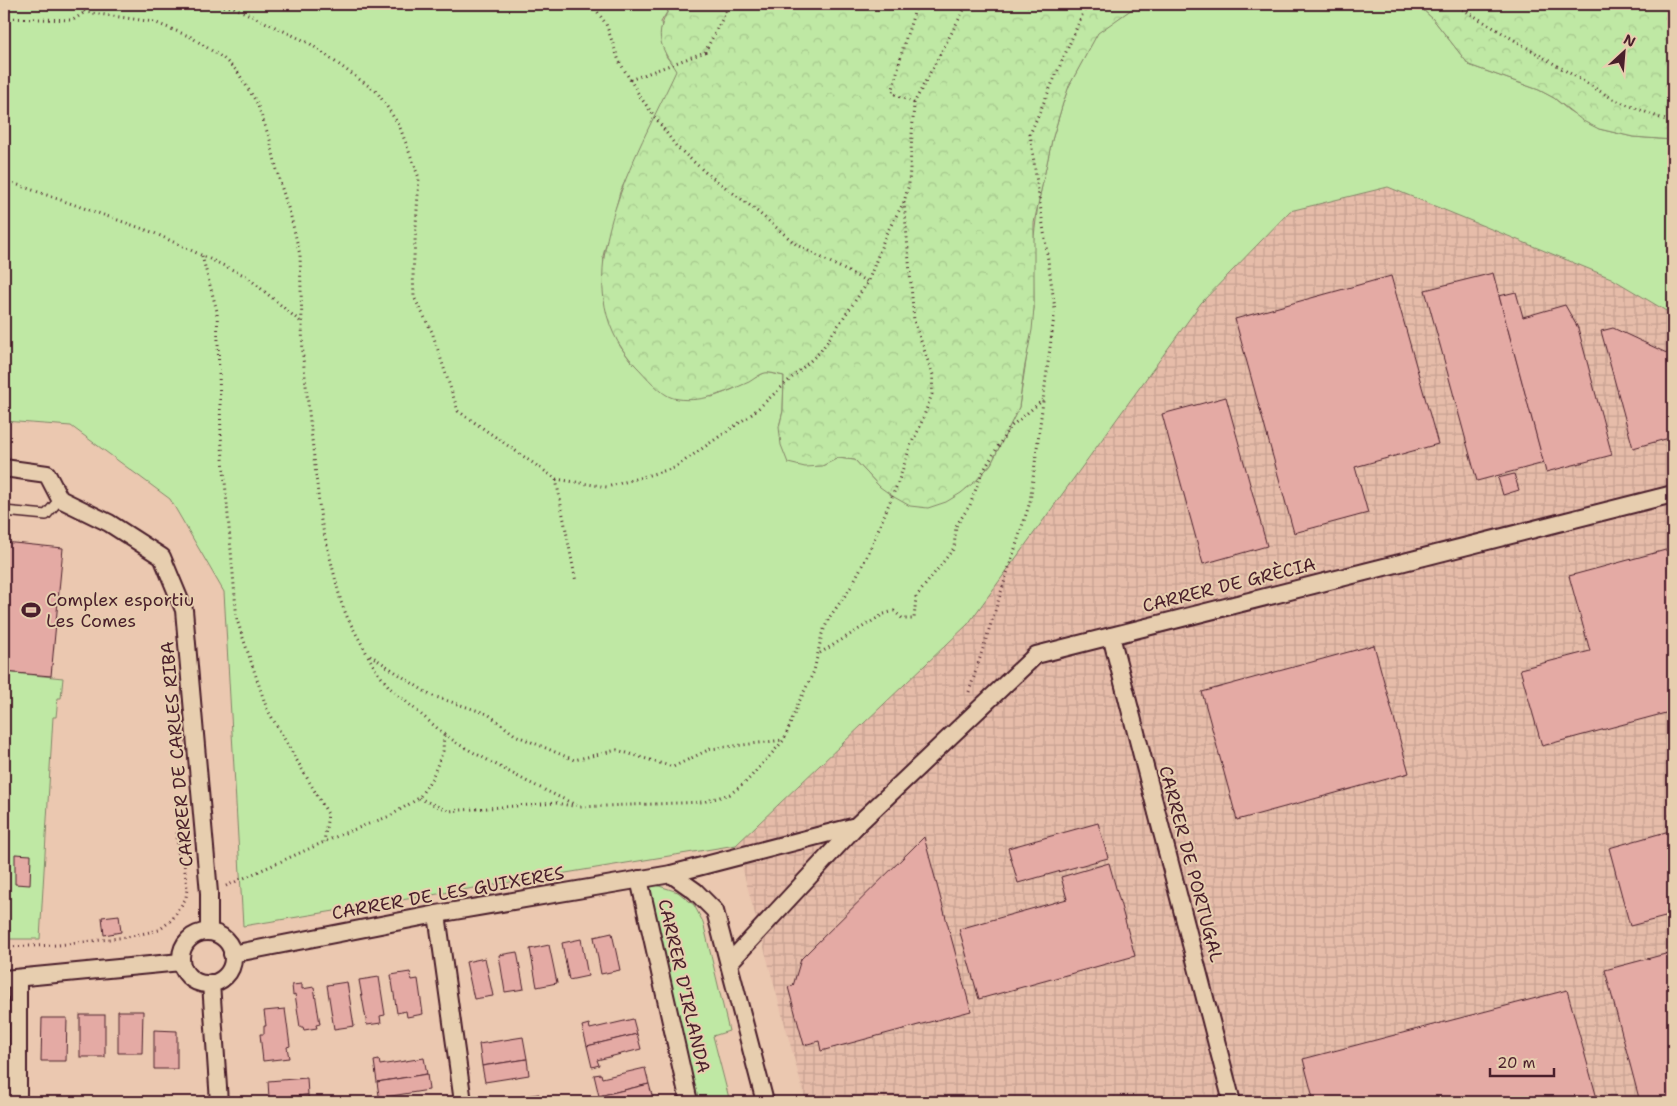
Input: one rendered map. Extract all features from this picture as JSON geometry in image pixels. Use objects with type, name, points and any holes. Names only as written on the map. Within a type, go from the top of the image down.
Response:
[{"type":"street","points":[[4,468],[47,474],[60,499]]},
{"type":"street","name":"CARRER DE GRÈCIA","points":[[729,963],[856,826],[1036,655],[1673,494]]},
{"type":"street","name":"CARRER DE CARLES RIBA","points":[[60,499],[109,523],[162,557],[184,610],[209,894],[209,932]]},
{"type":"street","name":"CARRER DE PORTUGAL","points":[[1111,636],[1232,1102]]},
{"type":"street","name":"CARRER DE GRÈCIA","points":[[671,874],[856,826]]},
{"type":"street","name":"CARRER DE LES GUIXERES","points":[[232,954],[437,914],[671,874]]},
{"type":"street","name":"CARRER D'IRLANDA","points":[[671,874],[695,890],[715,911],[765,1102]]},
{"type":"street","name":"CARRER D'IRLANDA","points":[[639,879],[689,1102]]},
{"type":"street","points":[[437,914],[463,1102]]},
{"type":"street","points":[[200,933],[215,933],[225,940],[232,954],[231,966],[227,974],[220,980],[211,983],[201,983],[190,978],[181,962],[181,952],[186,941],[200,933]]},
{"type":"street","points":[[18,1102],[11,979],[181,962]]},
{"type":"street","points":[[211,983],[219,1102]]},
{"type":"lane","points":[[4,512],[46,515],[60,499]]},
{"type":"path","points":[[77,4],[86,12],[154,22],[191,37],[223,58],[237,71],[248,86],[257,103],[270,140],[300,254],[303,358],[320,521],[341,602],[348,619],[377,672],[390,688],[444,734],[484,759],[580,807]]},
{"type":"path","points":[[199,4],[233,7],[309,43],[377,92],[399,125],[419,178],[413,273],[414,297],[432,332],[458,411],[556,479],[607,487],[674,468],[752,414],[820,352],[868,282],[886,234],[904,202],[909,184],[914,103],[967,4]]},
{"type":"path","points":[[592,4],[606,24],[619,61],[630,80],[646,106],[676,146],[705,172],[752,207],[797,245],[868,282]]},
{"type":"path","points":[[630,80],[706,52],[730,4]]},
{"type":"path","points":[[914,103],[892,93],[904,44],[917,4]]},
{"type":"path","points":[[958,728],[1030,502],[1055,309],[1030,134],[1087,4]]},
{"type":"path","points":[[1454,4],[1613,99],[1673,123]]},
{"type":"path","points":[[4,18],[73,20],[86,12]]},
{"type":"path","points":[[4,180],[152,232],[246,276],[302,323]]},
{"type":"path","points":[[419,798],[448,811],[556,803],[580,807],[703,802],[730,794],[745,783],[784,740],[798,704],[814,671],[822,634],[829,618],[852,587],[868,554],[932,394],[933,376],[914,321],[904,202]]},
{"type":"path","points":[[202,256],[217,311],[221,435],[237,620],[267,709],[328,814],[324,842]]},
{"type":"path","points":[[819,653],[884,614],[894,611],[903,619],[914,619],[916,598],[954,548],[956,526],[970,505],[981,475],[1009,428],[1043,400]]},
{"type":"path","points":[[556,479],[576,582]]},
{"type":"path","points":[[369,655],[430,695],[488,714],[515,735],[574,760],[617,750],[673,767],[710,749],[784,740]]},
{"type":"path","points":[[209,894],[324,842],[390,816],[419,798],[432,778],[443,751],[444,734]]},
{"type":"path","points":[[4,947],[58,945],[118,938],[159,930],[172,920],[186,898],[187,888],[184,863],[178,854],[177,832]]},
{"type":"shaded area","points":[[1388,187],[1611,278],[1673,315],[1673,1102],[806,1102],[736,845],[968,624],[1201,303],[1290,211]]},
{"type":"green space","points":[[4,4],[672,4],[661,22],[666,56],[677,71],[620,192],[603,256],[620,346],[630,360],[655,385],[712,397],[731,390],[766,372],[784,376],[783,411],[779,427],[822,466],[838,458],[855,460],[880,487],[978,479],[991,464],[1019,407],[1034,308],[1033,244],[1038,204],[1052,140],[1063,103],[1069,86],[1098,32],[1139,4],[1417,4],[1433,19],[1469,65],[1539,90],[1599,129],[1633,137],[1673,140],[1673,315],[1611,278],[1388,187],[1290,211],[1201,303],[968,624],[736,845],[243,926],[224,592],[170,499],[71,426],[4,421]]},
{"type":"green space","points":[[672,4],[1139,4],[1098,33],[1069,86],[1052,140],[1034,223],[1034,308],[1019,407],[991,464],[978,479],[946,502],[928,508],[910,506],[880,487],[855,460],[838,458],[822,466],[805,467],[788,463],[781,445],[779,427],[783,411],[784,376],[765,373],[749,382],[712,396],[693,400],[673,398],[658,389],[636,366],[613,333],[604,297],[604,259],[612,219],[626,179],[676,71],[665,53],[661,38],[662,23]]},
{"type":"green space","points":[[1417,4],[1673,4],[1673,140],[1633,137],[1599,129],[1583,121],[1554,98],[1539,90],[1469,65],[1433,19]]},
{"type":"green space","points":[[4,672],[63,678],[61,698],[58,698],[56,717],[53,717],[40,939],[4,939]]},
{"type":"green space","points":[[656,885],[678,892],[694,905],[703,922],[729,1031],[713,1036],[730,1102],[698,1102],[647,888]]},
{"type":"building","points":[[1493,273],[1544,463],[1477,481],[1425,290]]},
{"type":"building","points":[[1391,276],[1438,444],[1355,467],[1368,513],[1294,533],[1235,319]]},
{"type":"building","points":[[1516,292],[1523,317],[1565,305],[1578,328],[1612,455],[1546,472],[1499,296]]},
{"type":"building","points":[[1613,328],[1673,356],[1673,437],[1633,448],[1601,331]]},
{"type":"building","points":[[1226,397],[1267,546],[1203,564],[1162,414]]},
{"type":"building","points":[[1514,474],[1519,490],[1503,495],[1498,478]]},
{"type":"building","name":"Complex esportiu Les Comes","points":[[4,542],[63,548],[51,676],[4,672]]},
{"type":"building","points":[[1673,548],[1673,711],[1542,746],[1520,669],[1590,651],[1569,576]]},
{"type":"building","points":[[1374,645],[1409,773],[1237,820],[1202,692]]},
{"type":"building","points":[[1098,823],[1108,858],[1018,883],[1008,848]]},
{"type":"building","points":[[1673,830],[1673,915],[1630,926],[1609,848]]},
{"type":"building","points":[[924,837],[971,1011],[821,1051],[819,1041],[804,1045],[788,987],[793,986],[801,959]]},
{"type":"building","points":[[15,854],[31,855],[30,885],[15,884]]},
{"type":"building","points":[[1109,863],[1135,956],[979,999],[959,929],[1067,899],[1061,877]]},
{"type":"building","points":[[119,915],[121,932],[104,935],[102,917]]},
{"type":"building","points":[[612,933],[620,970],[601,974],[594,937]]},
{"type":"building","points":[[581,939],[588,976],[569,980],[562,943]]},
{"type":"building","points":[[549,945],[557,983],[537,987],[530,949]]},
{"type":"building","points":[[517,952],[524,989],[505,992],[499,955]]},
{"type":"building","points":[[1673,952],[1673,1102],[1640,1102],[1605,970]]},
{"type":"building","points":[[485,958],[493,996],[474,999],[466,962]]},
{"type":"building","points":[[410,972],[412,980],[418,979],[423,1014],[407,1017],[406,1011],[397,1013],[391,975]]},
{"type":"building","points":[[379,977],[385,1015],[380,1016],[381,1023],[367,1025],[359,980]]},
{"type":"building","points":[[347,982],[354,1026],[334,1029],[327,985]]},
{"type":"building","points":[[302,984],[302,989],[314,987],[320,1024],[316,1025],[317,1028],[304,1030],[303,1027],[300,1027],[292,985]]},
{"type":"building","points":[[1567,990],[1598,1102],[1314,1102],[1303,1059]]},
{"type":"building","points":[[285,1009],[290,1046],[287,1047],[289,1058],[263,1061],[260,1034],[264,1034],[264,1026],[266,1026],[264,1011]]},
{"type":"building","points":[[118,1011],[143,1011],[142,1053],[118,1053]]},
{"type":"building","points":[[80,1015],[105,1015],[105,1057],[80,1057]]},
{"type":"building","points":[[42,1018],[67,1018],[66,1061],[41,1061]]},
{"type":"building","points":[[633,1019],[637,1034],[587,1046],[582,1026],[589,1024],[590,1029]]},
{"type":"building","points":[[154,1030],[177,1031],[177,1069],[154,1069]]},
{"type":"building","points":[[637,1034],[641,1049],[597,1060],[599,1065],[592,1067],[587,1046]]},
{"type":"building","points":[[523,1037],[527,1059],[482,1066],[479,1044]]},
{"type":"building","points":[[424,1058],[427,1074],[377,1082],[374,1061],[379,1060],[380,1065]]},
{"type":"building","points":[[527,1059],[529,1075],[485,1082],[482,1066]]},
{"type":"building","points":[[645,1068],[649,1084],[599,1096],[594,1075],[601,1074],[602,1078]]},
{"type":"building","points":[[427,1074],[429,1090],[385,1097],[386,1102],[380,1102],[377,1082]]},
{"type":"building","points":[[307,1078],[308,1095],[269,1098],[268,1081]]},
{"type":"building","points":[[649,1084],[653,1099],[639,1102],[601,1102],[599,1096]]},
{"type":"building","points":[[539,1094],[540,1102],[488,1102],[488,1101]]},
{"type":"building","points":[[308,1095],[309,1102],[269,1102],[269,1098]]},
{"type":"place","name":"Complex esportiu Les Comes","points":[[31,610]]}]
